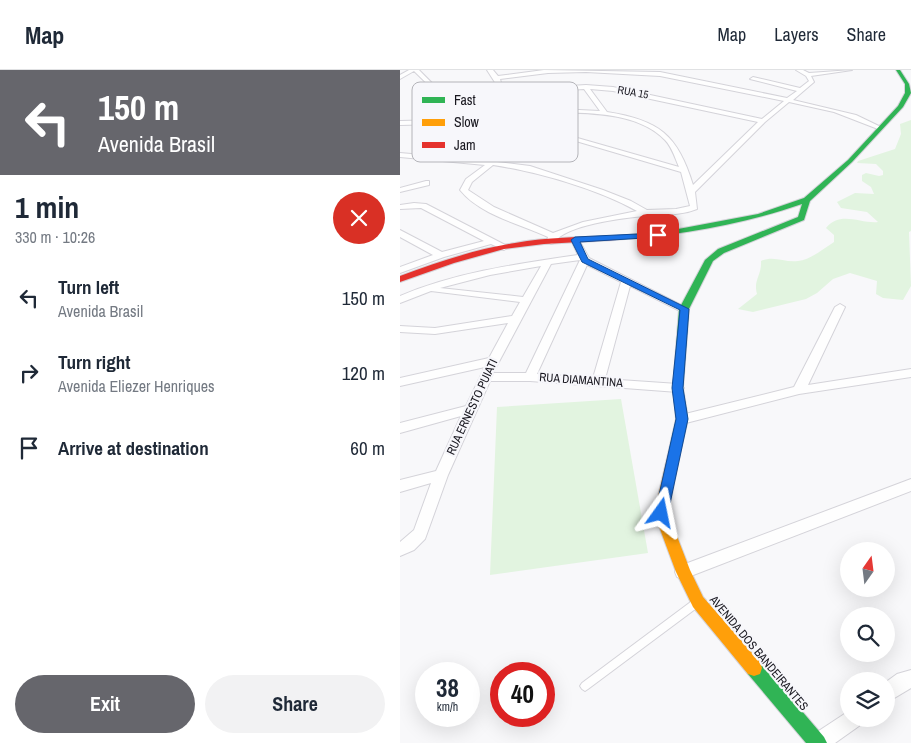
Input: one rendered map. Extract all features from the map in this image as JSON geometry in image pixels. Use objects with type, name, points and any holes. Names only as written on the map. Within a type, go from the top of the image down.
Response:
[{"type":"street","points":[[400,78],[414,70],[428,82]]},
{"type":"street","points":[[490,70],[498,78],[499,82]]},
{"type":"street","points":[[498,78],[557,71],[586,70],[660,74],[835,110],[880,128]]},
{"type":"street","points":[[691,191],[763,121],[812,82],[808,76],[799,70]]},
{"type":"street","points":[[808,76],[849,70]]},
{"type":"street","points":[[400,279],[443,263],[504,247],[552,238],[575,240],[658,235],[716,226],[760,216],[807,200],[850,161],[900,107],[908,93],[907,84],[898,70]]},
{"type":"street","points":[[753,79],[802,90]]},
{"type":"street","name":"RUA 15","points":[[578,87],[613,89],[641,94],[763,121]]},
{"type":"street","points":[[586,87],[604,112]]},
{"type":"street","points":[[552,238],[569,228],[589,222],[646,213],[688,210],[694,207],[691,191],[673,145],[661,133],[604,112],[578,112]]},
{"type":"street","points":[[578,140],[682,170]]},
{"type":"street","points":[[480,162],[519,166],[554,176],[621,200],[646,213]]},
{"type":"street","points":[[492,163],[469,181],[464,190],[467,195],[552,238]]},
{"type":"street","points":[[400,190],[426,183]]},
{"type":"street","name":"AVENIDA DOS BANDEIRANTES","points":[[807,200],[801,218],[721,251],[709,260],[684,309],[678,388],[682,419],[661,513],[683,572],[698,602],[818,743]]},
{"type":"street","points":[[400,207],[419,205],[504,247]]},
{"type":"street","points":[[400,233],[441,255]]},
{"type":"street","points":[[530,377],[584,259],[575,240]]},
{"type":"street","points":[[400,270],[441,255],[493,241]]},
{"type":"street","points":[[400,300],[427,289],[507,268],[584,259],[626,282],[684,309]]},
{"type":"street","name":"RUA ERNESTO PUIATI","points":[[400,549],[408,545],[420,534],[440,475],[493,360],[547,262]]},
{"type":"street","points":[[598,381],[626,282]]},
{"type":"street","points":[[427,289],[526,300]]},
{"type":"street","points":[[799,390],[840,307]]},
{"type":"street","points":[[400,329],[435,331],[515,319]]},
{"type":"street","points":[[400,382],[493,360]]},
{"type":"street","points":[[682,419],[799,390],[911,373]]},
{"type":"street","name":"RUA DIAMANTINA","points":[[485,378],[530,377],[678,388]]},
{"type":"street","points":[[400,428],[472,409]]},
{"type":"street","points":[[400,486],[440,475]]},
{"type":"street","points":[[683,572],[911,485]]},
{"type":"street","points":[[895,688],[904,681],[911,679]]},
{"type":"street","points":[[818,743],[841,727]]},
{"type":"lane","points":[[585,686],[698,602]]},
{"type":"green space","points":[[911,120],[911,231],[909,232],[911,286],[903,300],[883,298],[876,294],[877,281],[850,273],[833,279],[817,293],[806,299],[753,312],[738,309],[757,294],[756,285],[761,261],[775,259],[798,261],[812,256],[834,242],[834,235],[826,228],[838,220],[851,219],[878,222],[867,212],[841,208],[837,202],[855,193],[874,194],[871,187],[862,181],[862,175],[866,173],[879,176],[883,175],[883,171],[876,164],[857,163],[858,161],[895,149],[901,134],[900,124]]},
{"type":"green space","points":[[621,399],[648,553],[490,575],[497,407]]},
{"type":"traffic: fast","points":[[612,238],[657,235],[760,216],[807,200],[850,161],[900,107],[908,93],[907,84],[898,70]]},
{"type":"traffic: fast","points":[[675,450],[682,419],[678,388],[684,309],[709,260],[721,251],[801,218],[807,200]]},
{"type":"traffic: fast","points":[[754,668],[818,743]]},
{"type":"traffic: slow","points":[[675,450],[661,513],[683,572],[698,602],[754,668]]},
{"type":"traffic: jam","points":[[400,279],[451,261],[504,247],[544,242],[612,238]]},
{"type":"route","points":[[658,235],[575,240],[585,260],[626,282],[684,309],[678,388],[682,419],[661,513]]}]
